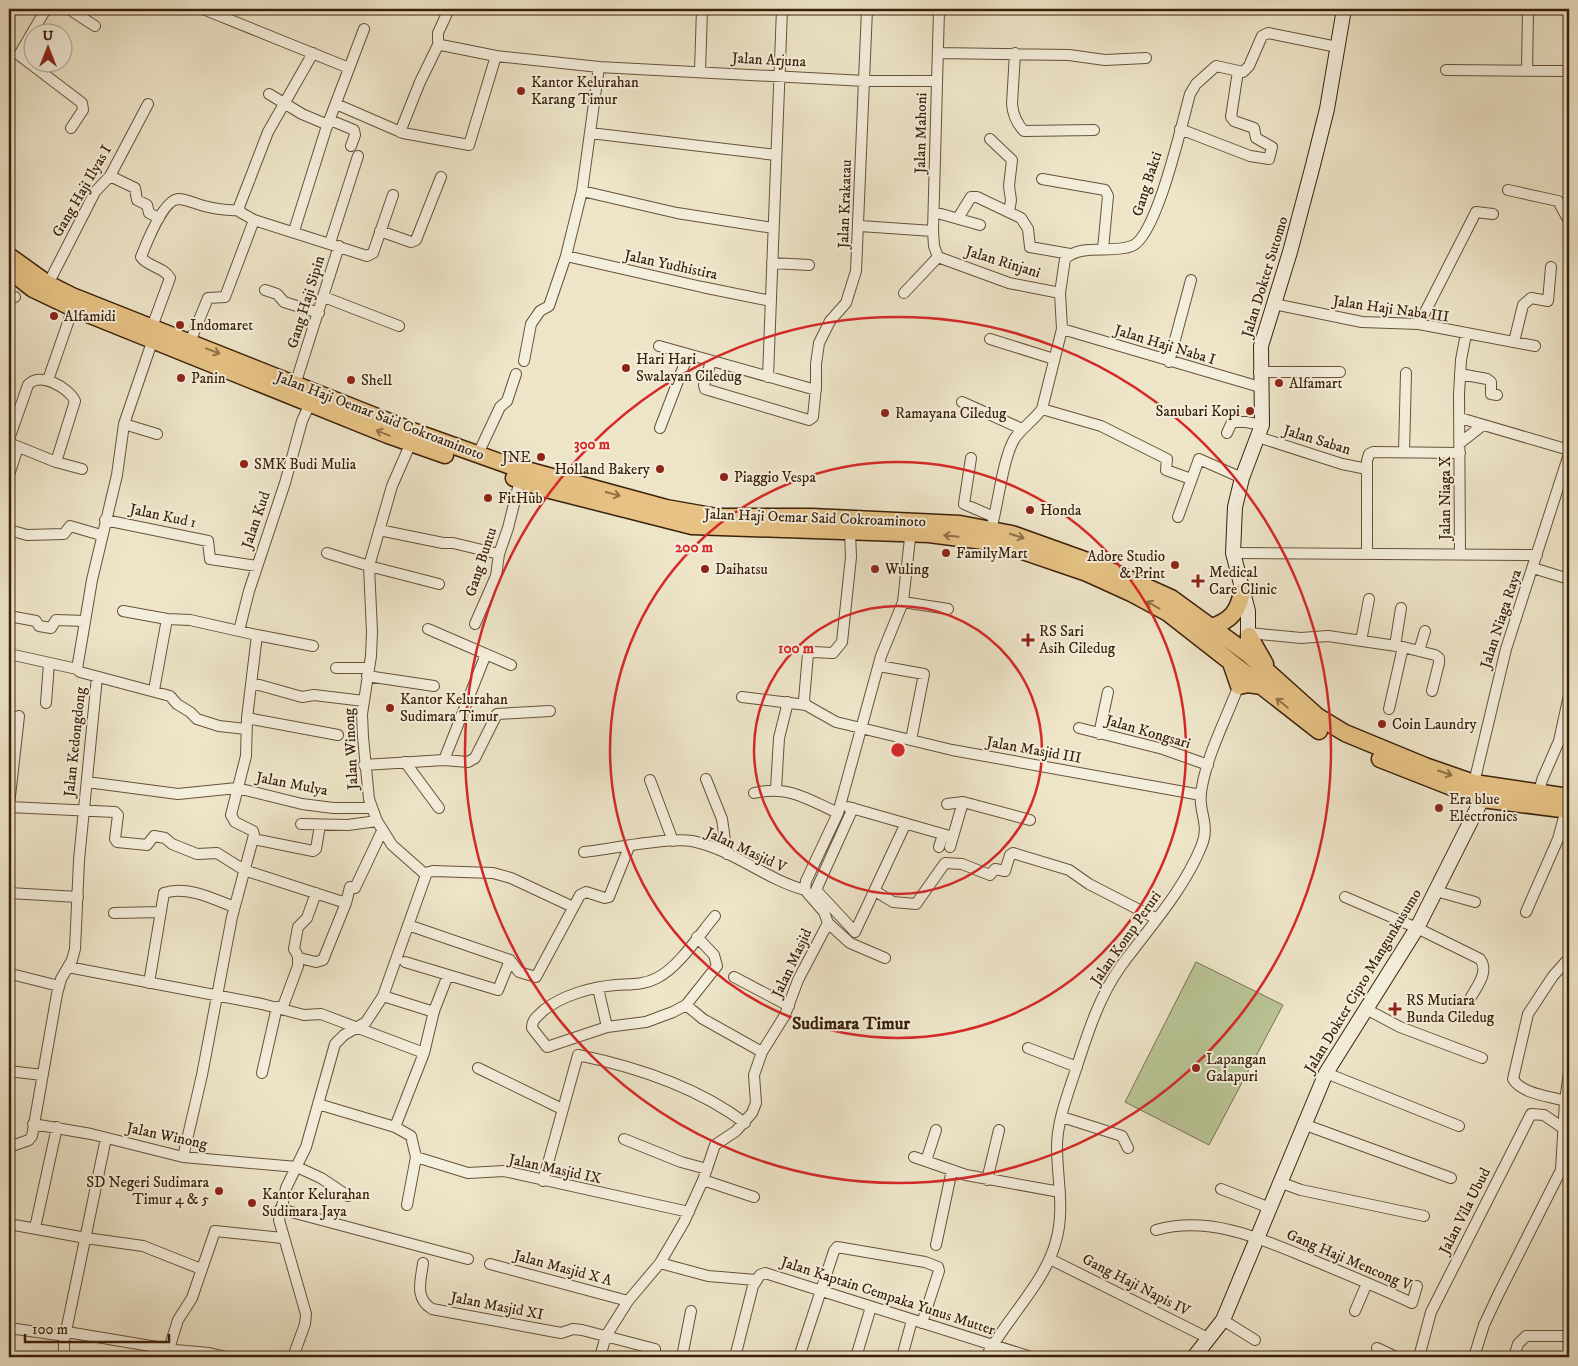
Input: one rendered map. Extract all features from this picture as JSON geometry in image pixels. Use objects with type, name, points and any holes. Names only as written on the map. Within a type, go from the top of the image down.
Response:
[{"type":"main road","name":"Jalan Dokter Sutomo","points":[[1238,673],[1248,654],[1249,634],[1248,611],[1233,553],[1235,507],[1242,478],[1260,431],[1263,408],[1260,387],[1261,346],[1313,165],[1327,109],[1344,9]]},
{"type":"main road","name":"Jalan Haji Oemar Said Cokroaminoto","points":[[12,270],[73,308],[152,334],[190,342],[240,369]]},
{"type":"main road","name":"Jalan Haji Oemar Said Cokroaminoto","points":[[46,290],[520,480],[609,506],[692,526],[850,532],[911,527]]},
{"type":"main road","name":"Jalan Haji Oemar Said Cokroaminoto","points":[[413,438],[478,454],[580,486],[696,514],[717,517],[812,517],[911,527],[991,529],[1078,557],[1150,587],[1171,598],[1248,654],[1268,682]]},
{"type":"main road","name":"Jalan Haji Oemar Said Cokroaminoto","points":[[991,529],[1131,592],[1168,613],[1238,673],[1268,682],[1331,725],[1478,791],[1568,806]]},
{"type":"main road","points":[[1212,626],[1231,618],[1239,606],[1242,592]]},
{"type":"main road","points":[[1249,634],[1268,682]]},
{"type":"main road","name":"Jalan Haji Oemar Said Cokroaminoto","points":[[1478,791],[1539,792],[1568,806]]},
{"type":"main road","name":"Jalan Dokter Cipto Mangunkusumo","points":[[1194,1357],[1223,1320],[1303,1124],[1326,1073],[1417,928],[1436,891],[1478,791]]},
{"type":"street","points":[[46,9],[19,55],[82,103],[83,110],[71,128]]},
{"type":"street","points":[[69,9],[95,26]]},
{"type":"street","points":[[203,9],[349,68]]},
{"type":"street","points":[[220,16],[230,9]]},
{"type":"street","points":[[400,132],[420,82],[439,43],[438,33],[450,9]]},
{"type":"street","points":[[700,71],[702,9]]},
{"type":"street","points":[[768,377],[782,9]]},
{"type":"street","name":"Jalan Krakatau","points":[[711,361],[704,385],[705,389],[809,420],[813,417],[819,343],[830,321],[846,303],[856,271],[860,226],[867,9]]},
{"type":"street","name":"Jalan Mahoni","points":[[938,9],[933,231],[934,246],[938,257]]},
{"type":"street","points":[[1527,72],[1528,9]]},
{"type":"street","points":[[294,232],[329,122],[364,29]]},
{"type":"street","points":[[1180,129],[1250,156],[1268,159],[1272,147],[1256,138],[1254,128],[1234,121],[1231,117],[1238,71],[1243,72],[1249,66],[1264,34],[1337,47]]},
{"type":"street","name":"Jalan Arjuna","points":[[439,43],[445,46],[496,56],[599,67],[865,81],[937,81]]},
{"type":"street","points":[[239,210],[268,132],[312,53]]},
{"type":"street","points":[[938,53],[1069,55],[1105,60],[1146,58]]},
{"type":"street","points":[[1015,54],[1013,113],[1019,126],[1024,131],[1094,130]]},
{"type":"street","points":[[336,104],[400,132],[461,145],[471,144],[496,56]]},
{"type":"street","name":"Gang Bakti","points":[[1009,212],[1022,218],[1028,229],[1030,247],[1070,254],[1130,247],[1141,240],[1154,219],[1190,94],[1196,84],[1216,66],[1238,71]]},
{"type":"street","points":[[524,361],[531,324],[540,311],[549,306],[566,256],[582,191],[599,67]]},
{"type":"street","points":[[1446,70],[1569,71]]},
{"type":"street","points":[[269,94],[285,104],[354,130],[355,135],[352,146]]},
{"type":"street","name":"Gang Haji Ilyas I","points":[[46,290],[95,192],[110,176],[148,104]]},
{"type":"street","points":[[590,133],[776,155]]},
{"type":"street","points":[[958,218],[970,198],[974,196],[1009,212],[1012,160],[990,139]]},
{"type":"street","name":"Gang Haji Sipin","points":[[293,390],[324,298],[335,245],[358,156]]},
{"type":"street","points":[[110,176],[135,188],[137,200],[146,204],[149,213],[160,218],[169,203],[175,199],[214,209],[239,210],[242,214],[254,220],[371,256],[393,195]]},
{"type":"street","points":[[380,231],[412,242],[416,240],[441,177]]},
{"type":"street","points":[[1042,179],[1105,190],[1108,196],[1103,250]]},
{"type":"street","points":[[1508,190],[1558,201],[1569,221]]},
{"type":"street","points":[[582,191],[677,213],[774,228]]},
{"type":"street","points":[[934,212],[980,225]]},
{"type":"street","points":[[1419,324],[1476,212],[1493,214]]},
{"type":"street","name":"Jalan Kedongdong","points":[[9,1147],[29,1140],[50,1044],[59,986],[75,949],[83,809],[97,677],[80,672],[77,669],[101,535],[117,474],[124,424],[170,278],[168,273],[144,261],[141,257],[160,218]]},
{"type":"street","points":[[190,342],[208,298],[225,297],[254,220]]},
{"type":"street","points":[[860,226],[933,231]]},
{"type":"street","points":[[971,458],[964,504],[991,529],[1012,444],[1022,429],[1034,420],[1042,409],[1062,329],[1060,293],[1065,259],[1070,254]]},
{"type":"street","name":"Jalan Yudhistira","points":[[566,256],[771,300]]},
{"type":"street","points":[[904,293],[938,257]]},
{"type":"street","name":"Jalan Rinjani","points":[[938,257],[1010,283],[1060,293]]},
{"type":"street","points":[[772,263],[809,265]]},
{"type":"street","points":[[1514,342],[1523,306],[1531,298],[1548,301],[1551,267]]},
{"type":"street","points":[[1169,362],[1192,280]]},
{"type":"street","points":[[265,290],[277,294],[284,302],[319,313]]},
{"type":"street","points":[[324,298],[398,326]]},
{"type":"street","name":"Jalan Haji Naba III","points":[[1274,304],[1362,322],[1419,324],[1535,346]]},
{"type":"street","points":[[48,380],[73,308]]},
{"type":"street","name":"Jalan Haji Naba I","points":[[1062,329],[1169,362],[1260,387]]},
{"type":"street","name":"Jalan Niaga X","points":[[1460,554],[1460,374],[1466,334]]},
{"type":"street","points":[[990,339],[1054,359]]},
{"type":"street","points":[[659,346],[816,390]]},
{"type":"street","points":[[660,428],[688,355]]},
{"type":"street","points":[[1260,372],[1340,372]]},
{"type":"street","points":[[1404,452],[1406,373]]},
{"type":"street","points":[[478,454],[500,407],[507,401],[516,374]]},
{"type":"street","points":[[1460,374],[1487,379],[1491,382],[1491,394],[1497,395]]},
{"type":"street","points":[[9,439],[28,385],[34,381],[48,380],[71,395],[75,401],[56,462]]},
{"type":"street","name":"Jalan Kud","points":[[239,632],[257,566],[285,484],[302,421],[312,398]]},
{"type":"street","points":[[962,402],[1022,429]]},
{"type":"street","points":[[1042,409],[1101,426],[1167,459],[1166,470],[1191,479]]},
{"type":"street","points":[[1460,418],[1569,450]]},
{"type":"street","name":"Jalan Saban","points":[[1227,433],[1232,422],[1246,422],[1260,431],[1342,464],[1367,469]]},
{"type":"street","points":[[124,424],[157,434]]},
{"type":"street","name":"Jalan Niaga X","points":[[1460,448],[1483,425]]},
{"type":"street","name":"Jalan Winong","points":[[413,438],[392,486],[369,566],[372,617],[364,702],[364,765],[372,808],[382,831],[403,856],[425,873]]},
{"type":"street","points":[[9,475],[13,445],[56,462],[82,469]]},
{"type":"street","points":[[1367,553],[1367,469],[1369,454],[1460,448]]},
{"type":"street","points":[[1178,517],[1196,462],[1201,458],[1242,478]]},
{"type":"street","name":"Jalan Niaga Raya","points":[[1478,791],[1494,691],[1568,459]]},
{"type":"street","name":"Gang Buntu","points":[[475,624],[496,576],[499,554],[520,480]]},
{"type":"street","name":"Jalan Kud 1","points":[[105,520],[208,541],[210,559],[257,566]]},
{"type":"street","points":[[9,530],[27,535],[64,534],[70,526],[101,535]]},
{"type":"street","points":[[805,890],[811,868],[839,809],[879,666],[903,602],[911,527]]},
{"type":"street","points":[[379,530],[443,543],[453,543],[499,554]]},
{"type":"street","points":[[806,706],[804,700],[808,654],[813,652],[834,654],[842,642],[851,557],[850,532]]},
{"type":"street","points":[[327,552],[369,566],[439,584]]},
{"type":"street","points":[[1233,553],[1538,555]]},
{"type":"street","points":[[1534,568],[1569,579]]},
{"type":"street","points":[[1361,641],[1369,599]]},
{"type":"street","points":[[903,602],[948,609]]},
{"type":"street","points":[[1388,709],[1399,647],[1401,608]]},
{"type":"street","points":[[123,611],[167,619],[190,620],[239,632],[313,646]]},
{"type":"street","points":[[9,616],[35,621],[39,626],[51,628],[56,620],[85,621]]},
{"type":"street","points":[[154,690],[167,619]]},
{"type":"street","points":[[428,629],[511,665]]},
{"type":"street","points":[[1419,651],[1425,632]]},
{"type":"street","points":[[1249,634],[1294,637],[1328,636],[1419,651],[1439,658],[1432,691]]},
{"type":"street","points":[[183,1157],[188,1128],[202,1074],[234,907],[253,839],[253,831],[241,826],[232,819],[246,756],[246,724],[257,635]]},
{"type":"street","points":[[9,654],[77,669]]},
{"type":"street","points":[[444,760],[486,654]]},
{"type":"street","points":[[46,703],[50,663]]},
{"type":"street","points":[[879,666],[924,674],[911,740]]},
{"type":"street","points":[[336,668],[368,672],[434,686]]},
{"type":"street","name":"Jalan Komp Peruri","points":[[986,1357],[992,1345],[1050,1259],[1059,1229],[1060,1192],[1057,1146],[1062,1117],[1077,1066],[1103,997],[1120,967],[1158,918],[1191,869],[1205,839],[1206,825],[1201,795],[1208,765],[1238,673]]},
{"type":"street","points":[[97,677],[154,690],[172,697],[176,704],[190,712],[197,719],[227,728],[246,724],[338,735]]},
{"type":"street","points":[[252,684],[302,696],[314,695],[364,702]]},
{"type":"street","points":[[1099,734],[1108,692]]},
{"type":"street","points":[[1539,792],[1567,716],[1569,695]]},
{"type":"street","name":"Jalan Masjid III","points":[[742,698],[788,702],[806,706],[836,722],[991,758],[1201,795]]},
{"type":"street","points":[[776,789],[779,738],[788,702]]},
{"type":"street","points":[[364,765],[444,760],[473,761],[497,714],[550,711]]},
{"type":"street","points":[[19,716],[9,806],[83,809],[117,814],[115,839],[117,842],[147,845],[153,836],[163,837],[172,844],[197,854],[217,854],[244,870],[346,903]]},
{"type":"street","name":"Jalan Kongsari","points":[[1079,728],[1163,749],[1208,765]]},
{"type":"street","points":[[405,762],[439,808]]},
{"type":"street","points":[[706,779],[722,819],[727,854]]},
{"type":"street","points":[[650,780],[673,841]]},
{"type":"street","name":"Jalan Mulya","points":[[87,782],[178,794],[238,788],[302,804],[333,808],[372,808]]},
{"type":"street","points":[[754,793],[776,789],[839,809],[853,808],[949,840]]},
{"type":"street","points":[[947,804],[963,802],[1030,820]]},
{"type":"street","points":[[939,847],[949,840],[963,802]]},
{"type":"street","points":[[1526,912],[1558,839],[1568,806]]},
{"type":"street","points":[[853,808],[816,890],[856,932],[905,825]]},
{"type":"street","points":[[300,824],[320,825],[377,821]]},
{"type":"street","points":[[253,839],[314,851],[320,825]]},
{"type":"street","points":[[299,958],[316,962],[323,960],[346,903],[347,892],[350,887],[355,889],[382,831]]},
{"type":"street","name":"Jalan Masjid V","points":[[584,852],[673,841],[694,842],[727,854],[785,885],[805,890]]},
{"type":"street","points":[[408,925],[510,960],[519,972],[533,977],[537,976],[545,956],[573,907],[584,892],[608,898],[629,847]]},
{"type":"street","points":[[875,891],[893,902],[916,904],[945,863],[962,864],[990,875],[995,869],[1004,871],[1010,855],[1014,853],[1069,870],[1090,884],[1158,918]]},
{"type":"street","points":[[293,1357],[305,1324],[306,1314],[282,1238],[279,1220],[284,1210],[286,1188],[306,1147],[336,1044],[344,1035],[366,1022],[383,996],[425,873],[434,871],[493,873],[511,878],[573,907]]},
{"type":"street","name":"Jalan Masjid","points":[[600,1357],[606,1336],[628,1300],[660,1263],[689,1212],[703,1180],[714,1144],[745,1123],[756,1103],[754,1074],[762,1052],[789,1006],[798,980],[828,923],[827,916],[805,890]]},
{"type":"street","points":[[149,983],[164,893],[175,891],[208,896],[234,907]]},
{"type":"street","points":[[1436,891],[1475,902]]},
{"type":"street","points":[[262,1073],[280,1008],[296,973],[299,958],[294,949],[298,927],[307,918],[316,892]]},
{"type":"street","points":[[9,893],[78,897]]},
{"type":"street","points":[[1345,898],[1417,928],[1480,959],[1484,964],[1484,971],[1471,997]]},
{"type":"street","points":[[114,913],[161,912]]},
{"type":"street","points":[[696,937],[714,955],[717,966],[686,1005],[651,1021],[607,1027],[547,1047],[532,1028],[534,1019],[551,1005],[564,998],[598,988],[638,984],[657,978],[672,967],[696,937],[714,916]]},
{"type":"street","points":[[828,923],[850,943],[885,958]]},
{"type":"street","points":[[1565,1101],[1526,1090],[1517,1085],[1513,1080],[1528,1014],[1553,976],[1569,958]]},
{"type":"street","points":[[405,962],[498,990],[510,960]]},
{"type":"street","points":[[68,967],[304,1014],[321,1014],[355,1029],[424,1053]]},
{"type":"street","points":[[395,1127],[424,1053],[434,1012],[448,975]]},
{"type":"street","points":[[9,977],[15,976],[59,986]]},
{"type":"street","points":[[734,977],[789,1006]]},
{"type":"street","points":[[598,988],[607,1027]]},
{"type":"street","points":[[383,996],[434,1012]]},
{"type":"street","points":[[686,1005],[703,1019],[762,1052]]},
{"type":"street","points":[[1366,1009],[1400,1028],[1482,1058]]},
{"type":"street","points":[[1028,1048],[1077,1066]]},
{"type":"street","points":[[543,1181],[578,1055],[656,1076],[710,1100],[745,1123]]},
{"type":"street","points":[[478,1068],[562,1109]]},
{"type":"street","points":[[9,1071],[42,1075]]},
{"type":"street","points":[[1474,1357],[1484,1325],[1561,1170],[1565,1101],[1569,1072]]},
{"type":"street","points":[[1326,1073],[1459,1126]]},
{"type":"street","points":[[318,1104],[395,1127],[412,1136],[416,1158],[407,1205]]},
{"type":"street","name":"Jalan Vila Ubud","points":[[1419,1357],[1431,1312],[1531,1114],[1544,1115],[1564,1128]]},
{"type":"street","points":[[1062,1117],[1122,1136],[1128,1148]]},
{"type":"street","name":"Jalan Winong","points":[[33,1124],[57,1127],[183,1157],[297,1167],[321,1178],[348,1196]]},
{"type":"street","points":[[1303,1124],[1451,1178]]},
{"type":"street","points":[[35,1228],[57,1127]]},
{"type":"street","points":[[926,1161],[936,1130]]},
{"type":"street","points":[[987,1180],[999,1130]]},
{"type":"street","points":[[64,1357],[66,1334],[106,1138]]},
{"type":"street","points":[[624,1139],[681,1162],[707,1169]]},
{"type":"street","points":[[914,1157],[987,1180],[1060,1192]]},
{"type":"street","name":"Jalan Masjid IX","points":[[416,1158],[468,1173],[504,1172],[689,1212]]},
{"type":"street","points":[[936,1245],[952,1170]]},
{"type":"street","points":[[703,1180],[754,1198]]},
{"type":"street","points":[[1279,1182],[1301,1190],[1424,1216]]},
{"type":"street","points":[[1221,1188],[1270,1208]]},
{"type":"street","points":[[284,1210],[468,1259]]},
{"type":"street","points":[[9,1224],[142,1246],[201,1269]]},
{"type":"street","name":"Gang Haji Mencong V","points":[[1156,1230],[1173,1226],[1227,1229],[1258,1238],[1412,1303],[1417,1286]]},
{"type":"street","points":[[173,1352],[178,1320],[192,1298],[215,1231],[282,1238]]},
{"type":"street","points":[[800,1357],[820,1290],[834,1251],[838,1247],[934,1265],[939,1271],[922,1323]]},
{"type":"street","name":"Gang Haji Napis IV","points":[[1050,1259],[1208,1338]]},
{"type":"street","name":"Jalan Masjid XI","points":[[423,1263],[420,1292],[422,1299],[432,1310],[561,1333],[575,1329],[655,1348]]},
{"type":"street","points":[[660,1263],[708,1276],[756,1280],[735,1357]]},
{"type":"street","name":"Jalan Masjid X A","points":[[490,1264],[628,1300]]},
{"type":"street","name":"Jalan Kaptain Cempaka Yunus Mutter","points":[[756,1280],[765,1273],[1031,1357]]},
{"type":"street","points":[[1355,1311],[1368,1283]]},
{"type":"street","points":[[856,1357],[871,1307]]},
{"type":"street","points":[[682,1357],[691,1311]]},
{"type":"street","points":[[902,1357],[912,1320]]},
{"type":"street","points":[[1223,1320],[1255,1340]]},
{"type":"street","points":[[9,1328],[66,1334],[173,1352],[209,1353],[226,1357]]},
{"type":"street","points":[[1514,1357],[1518,1344],[1526,1336],[1569,1336]]},
{"type":"street","points":[[1377,1348],[1396,1357]]},
{"type":"green space","name":"Lapangan Galapuri","points":[[1196,962],[1283,1005],[1209,1145],[1125,1102]]},
{"type":"place","name":"Kantor Kelurahan Karang Timur","points":[[521,91]]},
{"type":"place","name":"Alfamidi","points":[[54,316]]},
{"type":"place","name":"Indomaret","points":[[180,325]]},
{"type":"place","name":"Hari Hari Swalayan Ciledug","points":[[626,368]]},
{"type":"place","name":"Panin","points":[[181,378]]},
{"type":"place","name":"Shell","points":[[351,380]]},
{"type":"place","name":"Alfamart","points":[[1279,383]]},
{"type":"place","name":"Sanubari Kopi","points":[[1250,411]]},
{"type":"place","name":"Ramayana Ciledug","points":[[885,413]]},
{"type":"place","name":"JNE","points":[[541,457]]},
{"type":"place","name":"SMK Budi Mulia","points":[[244,464]]},
{"type":"place","name":"Holland Bakery","points":[[660,469]]},
{"type":"place","name":"Piaggio Vespa","points":[[724,477]]},
{"type":"place","name":"FitHub","points":[[488,498]]},
{"type":"place","name":"Honda","points":[[1030,510]]},
{"type":"place","name":"FamilyMart","points":[[946,553]]},
{"type":"place","name":"Adore Studio & Print","points":[[1175,565]]},
{"type":"place","name":"Daihatsu","points":[[705,569]]},
{"type":"place","name":"Wuling","points":[[875,569]]},
{"type":"place","name":"Medical Care Clinic","points":[[1198,581]]},
{"type":"place","name":"RS Sari Asih Ciledug","points":[[1028,640]]},
{"type":"place","name":"Kantor Kelurahan Sudimara Timur","points":[[390,708]]},
{"type":"place","name":"Coin Laundry","points":[[1382,724]]},
{"type":"place","name":"Era blue Electronics","points":[[1439,808]]},
{"type":"place","name":"RS Mutiara Bunda Ciledug","points":[[1395,1009]]},
{"type":"place","name":"Lapangan Galapuri","points":[[1196,1068]]},
{"type":"place","name":"SD Negeri Sudimara Timur 4 & 5","points":[[219,1191]]},
{"type":"place","name":"Kantor Kelurahan Sudimara Jaya","points":[[252,1203]]},
{"type":"district","name":"Sudimara Timur","points":[[851,1024]]}]
